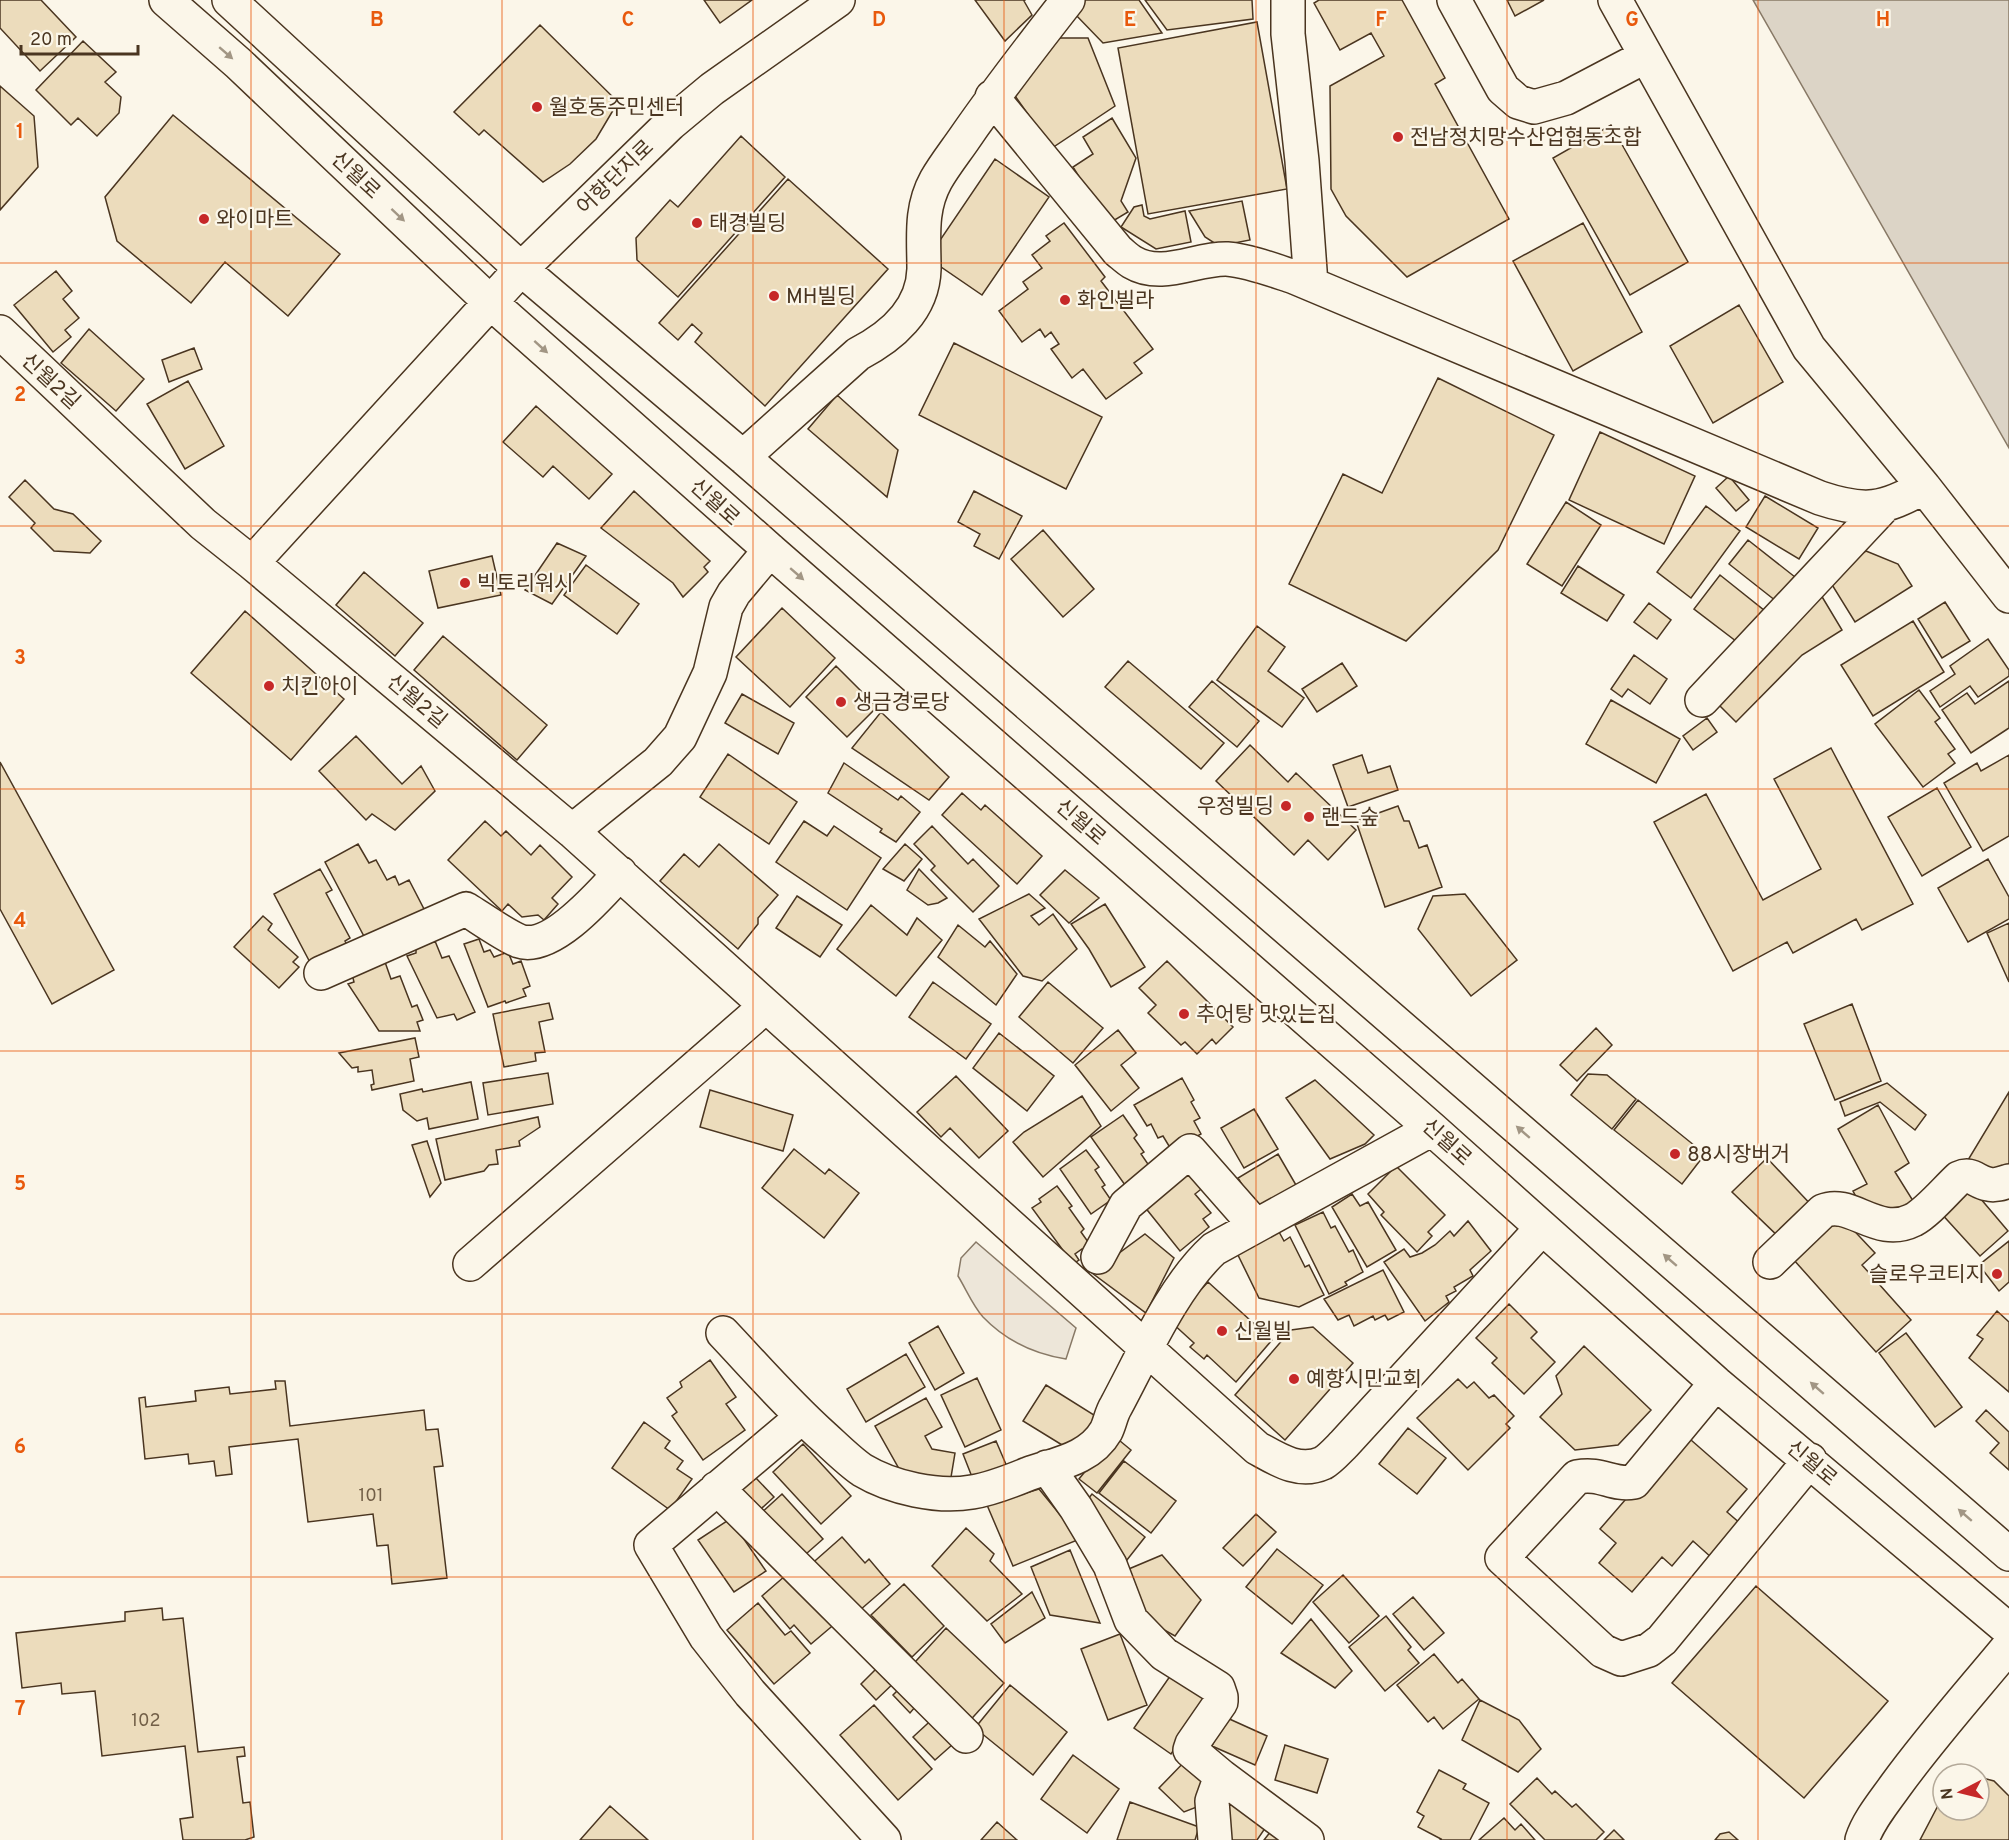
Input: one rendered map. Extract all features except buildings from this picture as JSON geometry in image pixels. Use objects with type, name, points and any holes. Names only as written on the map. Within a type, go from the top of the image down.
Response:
[{"type":"street","name":"신월로","points":[[166,0],[238,63],[490,302],[770,550],[1432,1129],[1716,1383],[2009,1630]]},
{"type":"street","name":"신월로","points":[[229,0],[521,269],[743,458],[2009,1554]]},
{"type":"street","name":"어항단지로","points":[[252,563],[521,269],[680,116],[712,89],[838,0]]},
{"type":"street","points":[[743,458],[858,354],[879,342],[907,317],[916,303],[922,285],[923,221],[928,198],[936,180],[992,98],[1068,0]]},
{"type":"street","points":[[1288,0],[1288,34],[1302,161],[1311,284]]},
{"type":"street","points":[[1454,0],[1503,89],[1518,102],[1534,107],[1566,98],[1646,56]]},
{"type":"street","points":[[1615,0],[1809,348],[2009,596]]},
{"type":"street","points":[[992,98],[1118,251],[1132,263],[1147,268],[1164,269],[1227,259],[1249,263],[1294,277],[1820,498],[1842,505],[1861,508],[1885,505],[1924,488]]},
{"type":"street","name":"신월2길","points":[[0,332],[203,524],[620,873],[1257,1448],[1289,1465],[1306,1467],[1324,1462],[1344,1444],[1542,1228]]},
{"type":"street","points":[[1702,700],[1885,505]]},
{"type":"street","points":[[572,831],[658,762],[680,737],[710,673],[726,607],[734,593],[770,550]]},
{"type":"street","points":[[321,973],[466,909],[519,941],[542,940],[566,926],[620,873]]},
{"type":"street","points":[[470,1264],[766,1006]]},
{"type":"street","points":[[723,1333],[802,1417],[862,1470],[882,1479],[913,1488],[943,1493],[972,1492],[1078,1456],[1094,1447],[1106,1431],[1115,1407],[1124,1394],[1146,1348],[1185,1282],[1214,1249],[1432,1129]]},
{"type":"street","points":[[1098,1257],[1126,1205],[1190,1151],[1255,1225]]},
{"type":"street","points":[[1770,1262],[1828,1208],[1839,1208],[1876,1222],[1904,1223],[1918,1217],[1964,1175],[1972,1176],[1990,1185],[2009,1181]]},
{"type":"street","points":[[1716,1383],[1634,1482],[1624,1484],[1603,1476],[1577,1477],[1502,1558],[1603,1651],[1621,1659],[1649,1650],[1662,1640],[1810,1460]]},
{"type":"street","points":[[802,1417],[651,1545],[706,1637],[750,1693],[884,1840]]},
{"type":"street","points":[[1047,1467],[1076,1508],[1110,1565],[1131,1620],[1164,1654],[1220,1691],[1221,1702],[1190,1749],[1221,1776],[1307,1840]]},
{"type":"street","points":[[717,1488],[966,1736]]},
{"type":"street","points":[[1862,1840],[1883,1803],[1917,1756],[2009,1646]]},
{"type":"street","points":[[1215,1840],[1212,1801],[1221,1776]]},
{"type":"shaded area","points":[[1753,0],[2009,0],[2009,448]]},
{"type":"shaded area","points":[[976,1242],[1076,1328],[1066,1359],[1043,1354],[1021,1345],[1001,1333],[979,1313],[958,1276],[961,1258]]},
{"type":"place","name":"월호동주민센터","points":[[537,107]]},
{"type":"place","name":"전남정치망수산업협동조합","points":[[1398,137]]},
{"type":"place","name":"와이마트","points":[[204,219]]},
{"type":"place","name":"태경빌딩","points":[[697,223]]},
{"type":"place","name":"MH빌딩","points":[[774,296]]},
{"type":"place","name":"화인빌라","points":[[1065,300]]},
{"type":"place","name":"빅토리워시","points":[[465,583]]},
{"type":"place","name":"치킨아이","points":[[269,686]]},
{"type":"place","name":"생금경로당","points":[[841,702]]},
{"type":"place","name":"우정빌딩","points":[[1286,806]]},
{"type":"place","name":"랜드숲","points":[[1309,817]]},
{"type":"place","name":"추어탕 맛있는집","points":[[1184,1014]]},
{"type":"place","name":"88시장버거","points":[[1675,1154]]},
{"type":"place","name":"슬로우코티지","points":[[1997,1274]]},
{"type":"place","name":"신월빌","points":[[1222,1331]]},
{"type":"place","name":"예향시민교회","points":[[1294,1379]]}]
